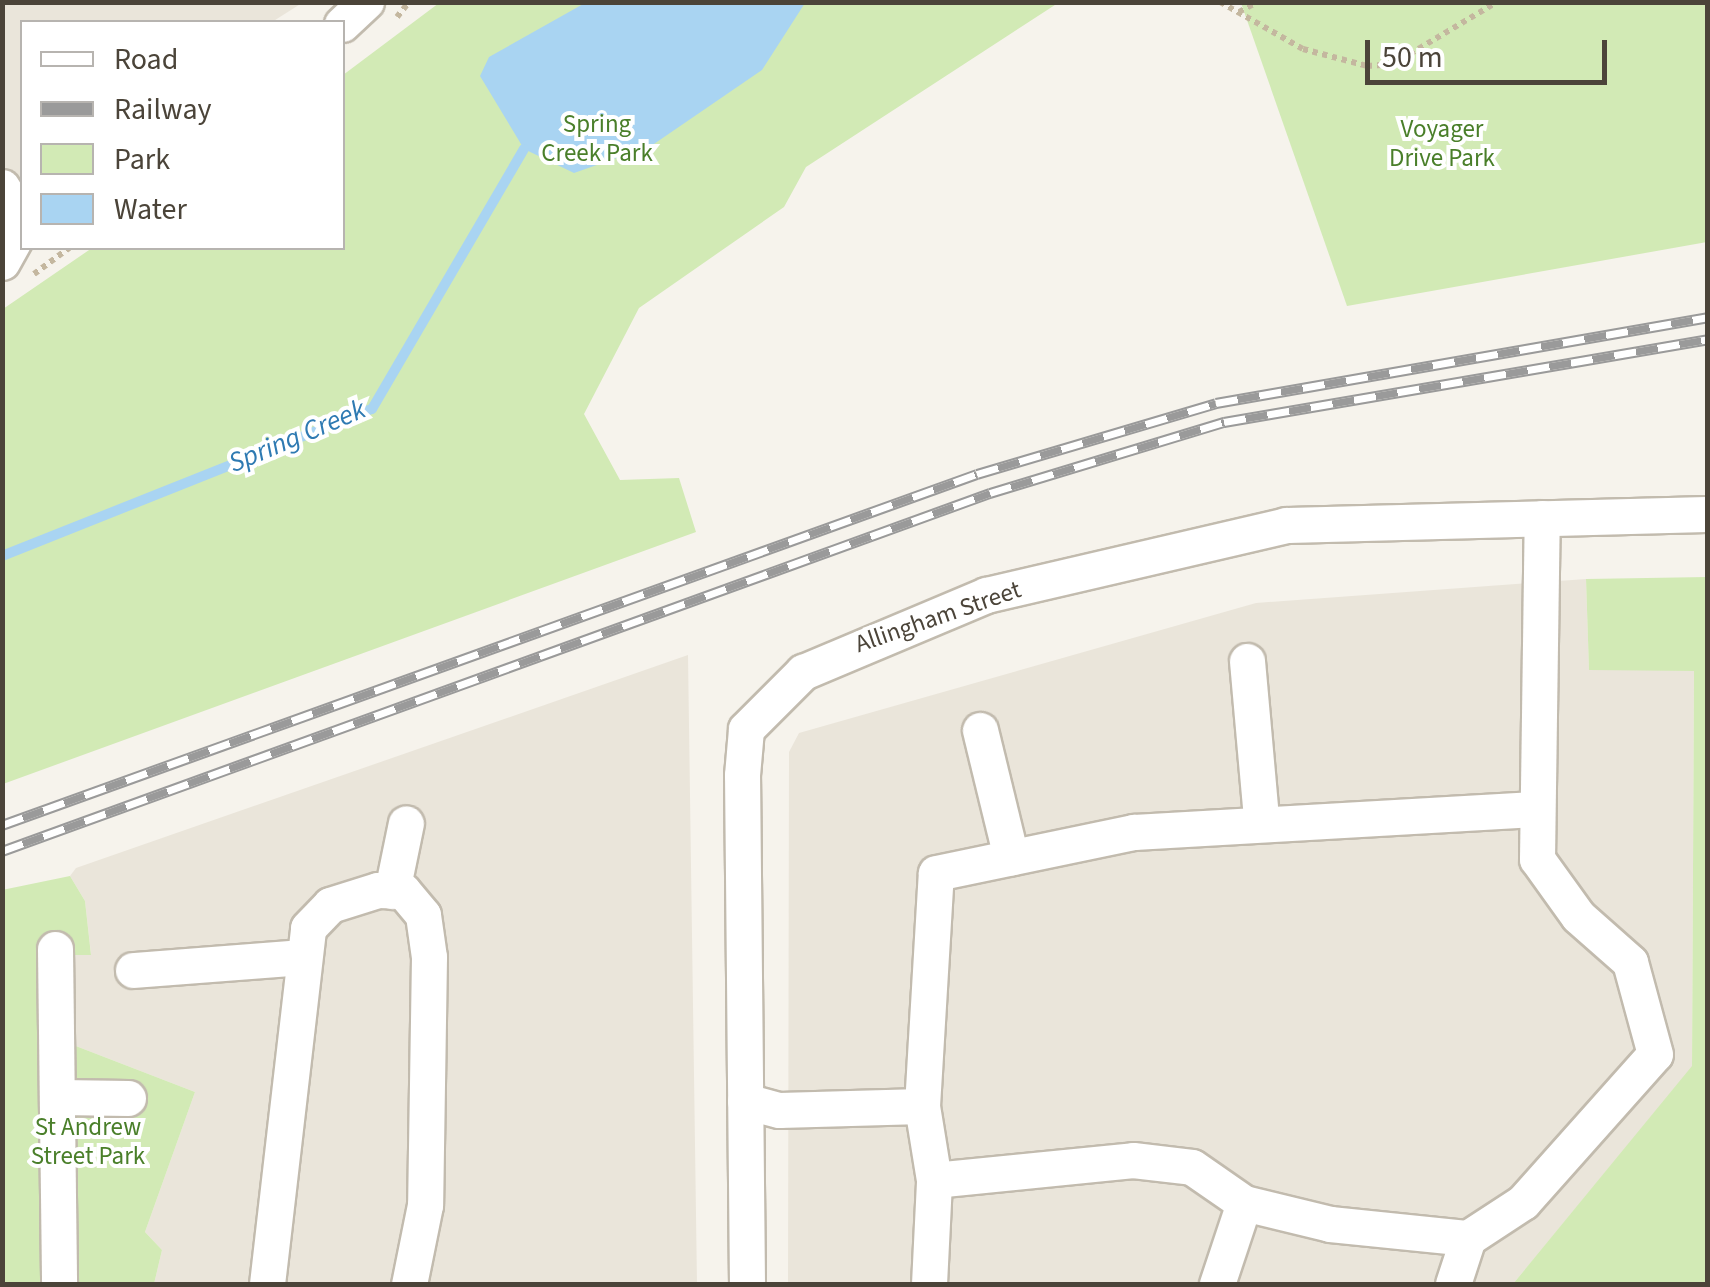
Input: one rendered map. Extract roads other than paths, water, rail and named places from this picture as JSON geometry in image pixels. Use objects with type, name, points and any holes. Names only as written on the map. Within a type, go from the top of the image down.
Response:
[{"type":"street","points":[[345,21],[366,2]]},
{"type":"street","points":[[2,188],[20,219]]},
{"type":"street","points":[[2,262],[20,226]]},
{"type":"street","name":"Allingham Street","points":[[747,1284],[746,729],[802,672],[986,595],[1239,534],[1356,519],[1708,514]]},
{"type":"street","points":[[1453,1284],[1468,1238],[1523,1202],[1655,1054],[1630,962],[1578,916],[1537,859],[1534,810],[1542,518]]},
{"type":"street","points":[[1247,661],[1260,818]]},
{"type":"street","points":[[980,730],[1011,857]]},
{"type":"street","points":[[929,1284],[934,1180],[922,1106],[936,873],[1011,857],[1260,818],[1534,810]]},
{"type":"street","points":[[392,891],[406,823]]},
{"type":"street","points":[[267,1284],[308,928],[330,905],[392,891]]},
{"type":"street","points":[[392,891],[423,915],[429,957],[425,1206],[409,1284]]},
{"type":"street","points":[[56,949],[59,1284]]},
{"type":"street","points":[[132,970],[302,958]]},
{"type":"street","points":[[59,1097],[128,1098]]},
{"type":"street","points":[[745,1101],[779,1110],[922,1106]]},
{"type":"street","points":[[934,1180],[1133,1160],[1192,1167],[1244,1203],[1330,1224],[1468,1238]]},
{"type":"street","points":[[1216,1284],[1244,1203]]},
{"type":"water","points":[[585,3],[805,3],[762,70],[651,146],[574,173],[524,149],[480,76],[489,57]]},
{"type":"waterway","name":"Spring Creek","points":[[2,556],[372,409],[524,149]]},
{"type":"railway","points":[[2,825],[977,474],[1216,403],[1708,317]]},
{"type":"railway","points":[[2,851],[990,493],[1224,422],[1708,339]]},
{"type":"park label","name":"Spring Creek Park","points":[[597,140]]},
{"type":"park label","name":"Voyager Drive Park","points":[[1442,144]]},
{"type":"park label","name":"St Andrew Street Park","points":[[88,1142]]}]
